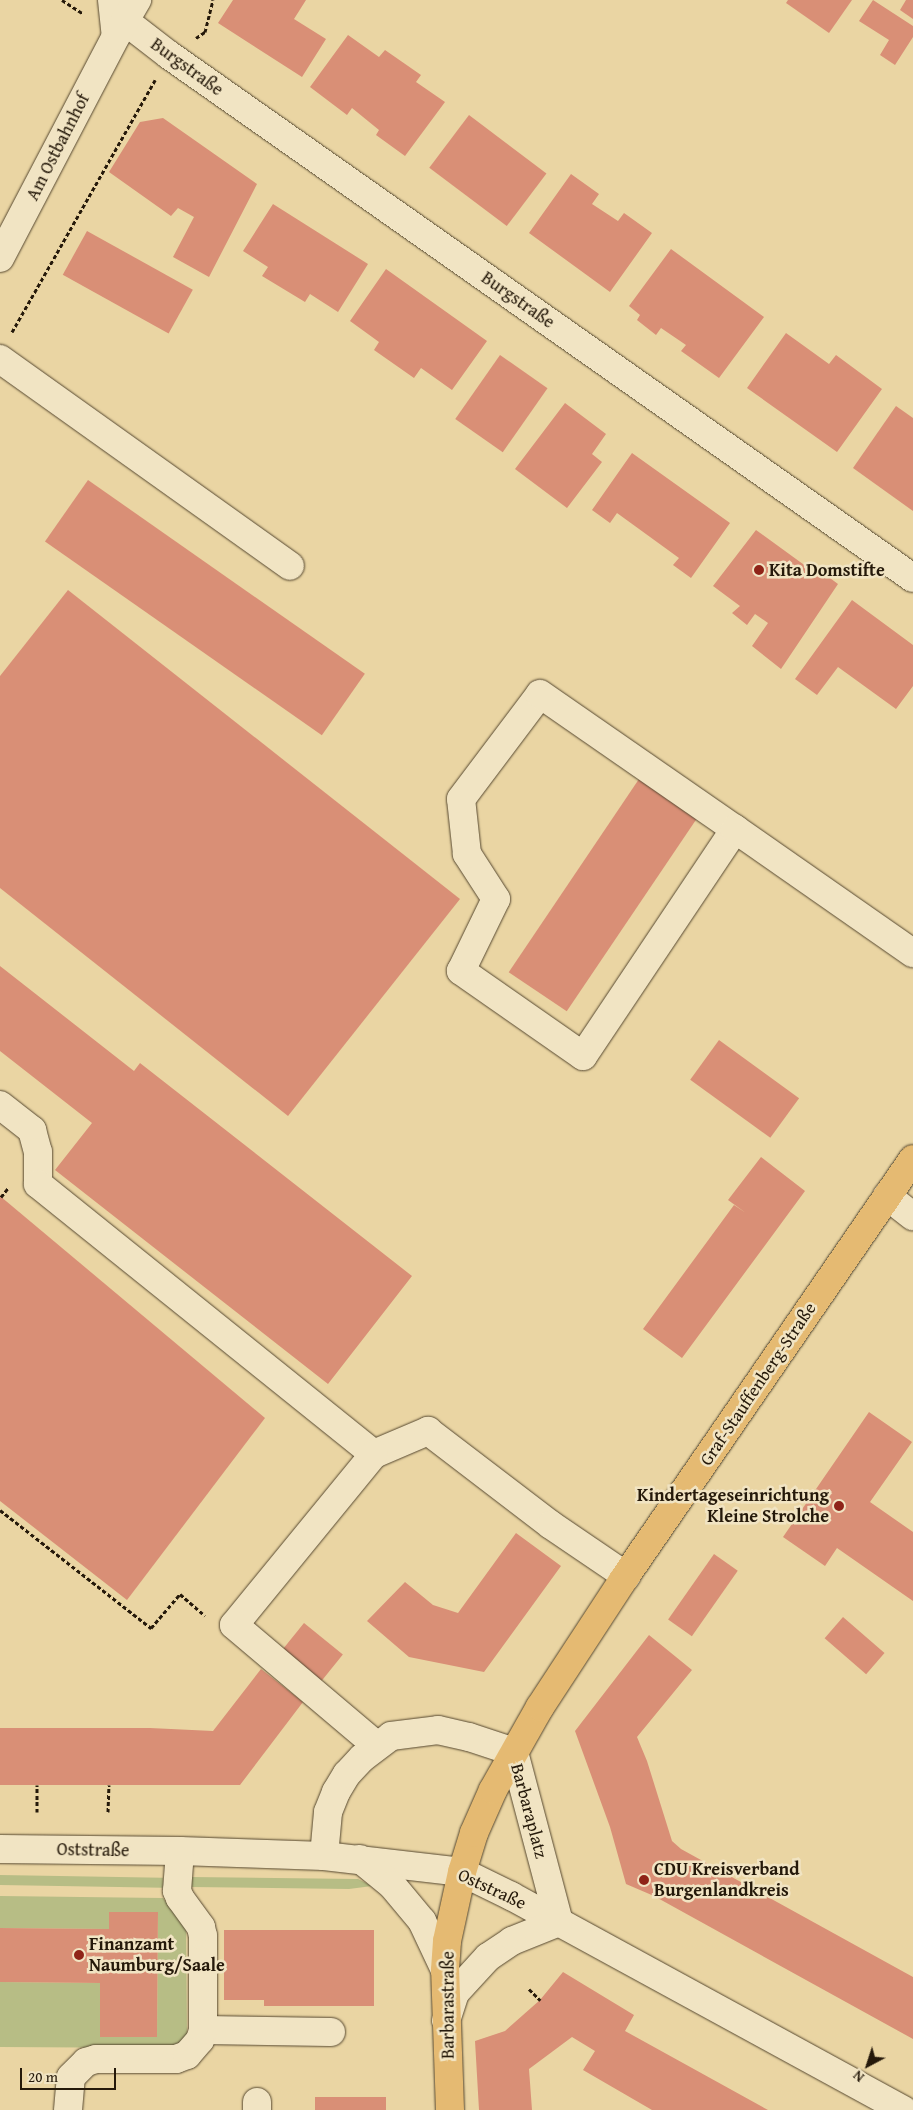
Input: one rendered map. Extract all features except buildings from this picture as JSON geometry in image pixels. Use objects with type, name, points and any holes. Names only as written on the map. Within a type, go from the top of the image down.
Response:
[{"type":"main road","name":"Graf-Stauffenberg-Straße","points":[[462,1872],[474,1833],[514,1752],[540,1707],[626,1576],[913,1159]]},
{"type":"main road","name":"Barbarastraße","points":[[450,2110],[445,1970],[454,1900],[462,1872]]},
{"type":"street","name":"Burgstraße","points":[[123,14],[169,55],[913,578]]},
{"type":"street","name":"Am Ostbahnhof","points":[[0,258],[123,14]]},
{"type":"street","points":[[4,349],[290,566]]},
{"type":"street","points":[[735,829],[583,1056],[461,971],[496,899],[467,854],[461,800],[540,694],[735,829],[913,953]]},
{"type":"street","points":[[0,1105],[32,1130],[38,1152],[38,1184],[374,1454]]},
{"type":"street","points":[[887,1196],[913,1216]]},
{"type":"street","points":[[377,1746],[234,1625],[374,1454],[428,1431],[552,1525],[626,1576]]},
{"type":"street","name":"Barbaraplatz","points":[[324,1856],[328,1812],[336,1792],[347,1774],[377,1746],[392,1736],[438,1730],[469,1737],[514,1752],[559,1922]]},
{"type":"street","name":"Oststraße","points":[[0,1849],[180,1850],[324,1856],[462,1872],[559,1922],[904,2110]]},
{"type":"street","points":[[68,2110],[71,2078],[86,2062],[96,2059],[176,2059],[187,2055],[200,2040],[203,2030],[203,1936],[201,1927],[177,1891],[180,1850]]},
{"type":"street","points":[[360,1859],[392,1885],[422,1921],[445,1970]]},
{"type":"street","points":[[446,2021],[455,1993],[488,1957],[512,1941],[559,1922]]},
{"type":"street","points":[[203,2030],[330,2032]]},
{"type":"path","points":[[4,349],[169,55],[205,32],[213,0]]},
{"type":"path","points":[[0,1510],[152,1628],[180,1594],[209,1619]]},
{"type":"path","points":[[37,1785],[37,1812]]},
{"type":"path","points":[[108,1812],[109,1785]]},
{"type":"path","points":[[530,1989],[540,2000]]},
{"type":"green space","points":[[0,1875],[163,1878],[163,1888],[0,1885]]},
{"type":"green space","points":[[191,1877],[358,1879],[372,1886],[349,1889],[191,1887]]},
{"type":"green space","points":[[0,1896],[163,1898],[186,1928],[187,2038],[181,2044],[169,2048],[0,2047],[0,1982],[100,1983],[100,2036],[157,2037],[158,1913],[109,1912],[109,1929],[0,1928]]},
{"type":"place","name":"Kita Domstifte","points":[[759,570]]},
{"type":"place","name":"Kindertageseinrichtung Kleine Strolche","points":[[839,1506]]},
{"type":"place","name":"CDU Kreisverband Burgenlandkreis","points":[[644,1880]]},
{"type":"place","name":"Finanzamt Naumburg/Saale","points":[[79,1955]]}]
